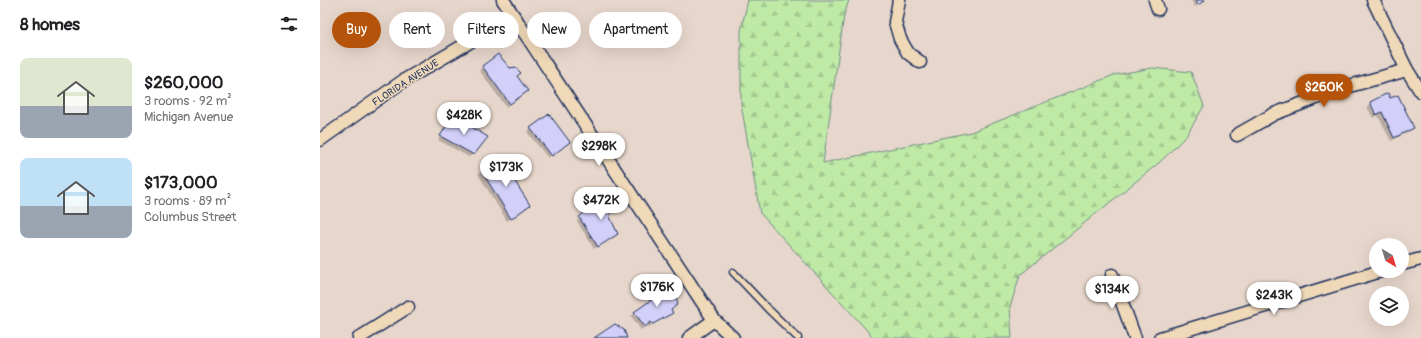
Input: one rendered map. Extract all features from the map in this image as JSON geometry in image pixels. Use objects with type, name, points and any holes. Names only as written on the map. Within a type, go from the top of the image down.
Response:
[{"type":"street","points":[[503,0],[511,12]]},
{"type":"street","points":[[899,0],[895,22],[900,39],[908,53],[920,62]]},
{"type":"street","points":[[1373,0],[1407,70],[1420,89]]},
{"type":"street","points":[[519,24],[714,320],[733,338]]},
{"type":"street","name":"FLORIDA AVENUE","points":[[320,140],[403,81],[459,48]]},
{"type":"street","points":[[1237,135],[1274,114],[1346,87],[1407,70]]},
{"type":"street","points":[[1409,262],[1421,259]]},
{"type":"street","points":[[1160,338],[1369,274]]},
{"type":"street","points":[[1112,275],[1135,338]]},
{"type":"street","points":[[359,338],[408,307]]},
{"type":"street","points":[[689,338],[714,320]]},
{"type":"lane","points":[[733,272],[798,338]]},
{"type":"green space","points":[[748,0],[849,0],[844,15],[823,163],[971,132],[1114,75],[1152,68],[1191,72],[1204,106],[1186,136],[1160,162],[1020,275],[1010,307],[1012,338],[874,338],[760,213],[741,104],[741,30]]},
{"type":"building","points":[[1196,0],[1205,0],[1198,5]]},
{"type":"building","points":[[498,54],[510,68],[515,67],[521,73],[517,76],[528,91],[510,104],[482,66]]},
{"type":"building","points":[[1388,93],[1390,98],[1398,95],[1414,128],[1394,138],[1382,112],[1376,115],[1370,102]]},
{"type":"building","points":[[549,114],[570,142],[552,156],[530,128]]},
{"type":"building","points":[[453,116],[488,137],[474,155],[440,136]]},
{"type":"building","points":[[500,158],[530,205],[511,219],[481,170]]},
{"type":"building","points":[[608,194],[618,206],[609,215],[618,234],[598,247],[579,217]]},
{"type":"building","points":[[667,289],[675,294],[678,304],[671,310],[673,313],[653,324],[651,322],[645,327],[634,312]]},
{"type":"building","points":[[615,324],[624,330],[627,338],[594,338]]}]
